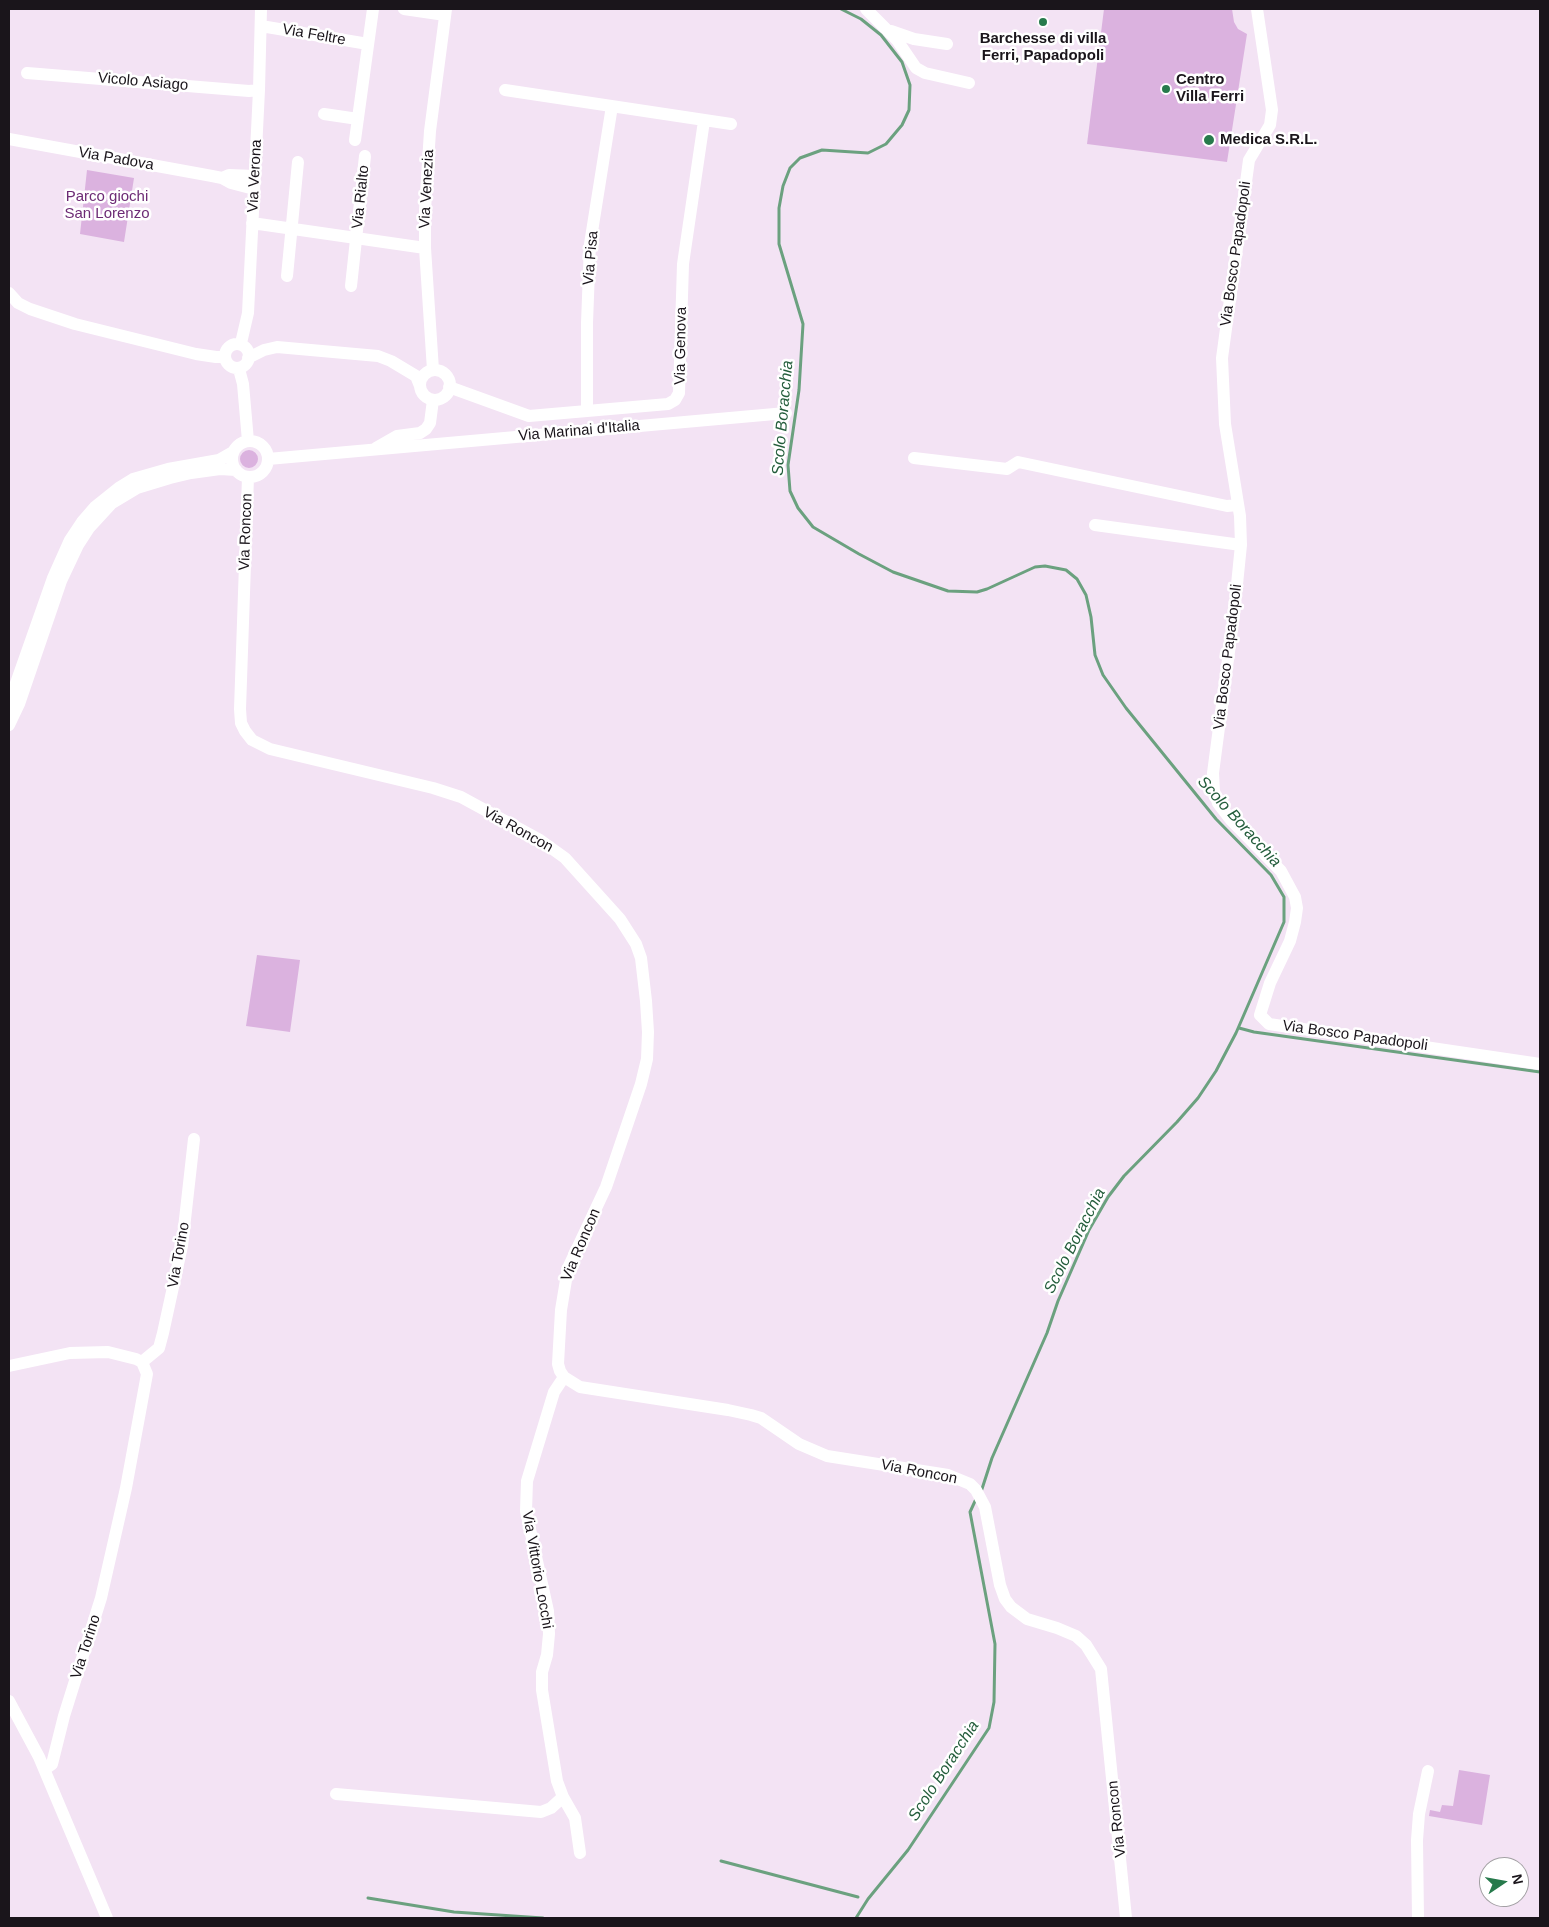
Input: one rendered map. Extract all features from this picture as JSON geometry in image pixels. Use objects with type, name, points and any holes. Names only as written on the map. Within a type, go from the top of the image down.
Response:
[{"type":"street","name":"Via Verona","points":[[241,343],[248,313],[261,9]]},
{"type":"street","points":[[355,140],[373,9]]},
{"type":"street","points":[[404,9],[445,12]]},
{"type":"street","points":[[866,9],[889,30],[916,68],[925,73],[969,83]]},
{"type":"street","name":"Via Bosco Papadopoli","points":[[1257,9],[1272,110],[1270,125],[1249,160],[1222,358],[1226,424],[1240,516],[1240,545],[1234,614],[1213,773],[1214,791],[1218,803],[1231,820],[1282,872],[1295,897],[1297,908],[1290,941],[1270,983],[1260,1015],[1269,1024],[1540,1064]]},
{"type":"street","name":"Via Venezia","points":[[433,370],[425,248],[425,210],[429,140],[445,12]]},
{"type":"street","name":"Via Feltre","points":[[260,26],[368,44]]},
{"type":"street","points":[[889,30],[914,40],[946,44]]},
{"type":"street","name":"Vicolo Asiago","points":[[27,73],[249,91],[259,90]]},
{"type":"street","points":[[505,90],[731,124]]},
{"type":"street","name":"Via Pisa","points":[[587,411],[587,323],[590,251],[612,106]]},
{"type":"street","points":[[324,114],[358,119]]},
{"type":"street","name":"Via Genova","points":[[449,388],[529,416],[668,404],[675,400],[680,393],[683,264],[704,120]]},
{"type":"street","name":"Via Padova","points":[[9,139],[222,178],[231,183],[254,189]]},
{"type":"street","name":"Via Rialto","points":[[351,286],[365,156]]},
{"type":"street","points":[[287,276],[298,162]]},
{"type":"street","name":"Via Padova","points":[[222,178],[229,175],[255,176]]},
{"type":"street","name":"Via Rialto","points":[[252,223],[425,248]]},
{"type":"street","points":[[10,298],[30,309],[75,324],[196,354],[216,358],[225,357]]},
{"type":"street","points":[[241,343],[247,348],[248,358],[244,366],[239,369],[231,368],[225,357],[229,346],[241,343]]},
{"type":"street","points":[[248,358],[264,350],[277,347],[378,356],[391,361],[416,376],[422,394],[433,400],[445,396],[449,388],[446,375],[433,370],[422,377],[420,386]]},
{"type":"street","points":[[239,369],[243,384],[248,441]]},
{"type":"street","name":"Via Marinai d'Italia","points":[[372,450],[397,436],[420,433],[426,429],[430,423],[433,400]]},
{"type":"street","name":"Via Marinai d'Italia","points":[[268,459],[786,413]]},
{"type":"street","points":[[9,703],[53,578],[70,540],[95,507],[120,486],[133,480],[168,469],[219,460],[233,452],[239,444],[248,441],[262,445],[268,459]]},
{"type":"street","points":[[233,452],[232,462],[236,470]]},
{"type":"street","points":[[914,458],[1007,469],[1018,462],[1227,506],[1238,505]]},
{"type":"street","name":"Via Roncon","points":[[236,470],[248,477],[260,474],[266,467],[268,459]]},
{"type":"street","points":[[9,725],[19,704],[62,582],[78,545],[89,528],[112,503],[137,488],[191,474],[220,469],[236,470]]},
{"type":"street","name":"Via Roncon","points":[[248,477],[240,709],[241,723],[252,740],[270,750],[441,790],[461,797],[540,840],[564,858],[620,919],[636,944],[642,968],[646,1001],[647,1059],[641,1084],[610,1175],[568,1268],[562,1296],[558,1342],[558,1364],[564,1377],[580,1387],[742,1412],[761,1418],[788,1438],[827,1456],[948,1475],[970,1484],[979,1495],[985,1507],[1000,1585],[1010,1607],[1027,1619],[1076,1636],[1093,1654],[1101,1669],[1126,1918]]},
{"type":"street","points":[[1095,525],[1240,545]]},
{"type":"street","name":"Via Torino","points":[[45,1769],[52,1764],[64,1716],[101,1598],[147,1383],[147,1374],[142,1362],[159,1348],[164,1333],[182,1246],[194,1139]]},
{"type":"street","points":[[9,1366],[82,1352],[118,1354],[142,1362]]},
{"type":"street","name":"Via Vittorio Locchi","points":[[564,1377],[554,1392],[527,1481],[526,1511],[548,1611],[549,1634],[547,1655],[542,1672],[542,1690],[557,1781],[563,1797],[575,1818],[580,1853]]},
{"type":"street","points":[[9,1701],[45,1769],[107,1918]]},
{"type":"street","points":[[1418,1918],[1417,1840],[1419,1814],[1428,1771]]},
{"type":"street","points":[[336,1794],[541,1812],[551,1808],[563,1797]]},
{"type":"green space","name":"Centro Villa Ferri","points":[[1104,9],[1232,9],[1234,22],[1238,29],[1247,34],[1227,162],[1087,144]]},
{"type":"green space","name":"Parco giochi San Lorenzo","points":[[87,170],[134,178],[124,242],[80,234]]},
{"type":"green space","points":[[249,450],[255,453],[258,459],[255,465],[249,468],[243,465],[240,459],[243,453]]},
{"type":"green space","points":[[257,955],[300,960],[290,1032],[246,1026]]},
{"type":"green space","points":[[1459,1770],[1490,1775],[1482,1825],[1429,1816],[1430,1810],[1440,1812],[1442,1805],[1453,1806]]},
{"type":"waterway","name":"Scolo Boracchia","points":[[841,9],[861,19],[881,35],[902,62],[910,85],[909,110],[902,125],[886,144],[868,153],[822,150],[800,158],[790,168],[783,186],[779,208],[779,244],[803,324],[799,390],[788,465],[790,491],[798,508],[813,527],[859,554],[893,572],[948,591],[977,592],[1035,567],[1045,566],[1066,570],[1077,579],[1086,595],[1091,617],[1095,655],[1103,675],[1126,708],[1216,819],[1271,875],[1284,897],[1284,922],[1236,1033],[1216,1071],[1198,1098],[1177,1122],[1124,1176],[1108,1197],[1089,1230],[1058,1301],[1047,1333],[992,1458],[981,1492]]},
{"type":"waterway","points":[[1239,1028],[1254,1032],[1540,1072]]},
{"type":"waterway","name":"Scolo Boracchia","points":[[856,1918],[868,1899],[908,1850],[989,1728],[994,1702],[995,1644],[970,1512],[976,1499]]},
{"type":"waterway","points":[[721,1861],[858,1897]]},
{"type":"waterway","points":[[368,1898],[454,1912],[543,1918]]},
{"type":"place","name":"Barchesse di villa Ferri, Papadopoli","points":[[1043,22]]},
{"type":"place","name":"Centro Villa Ferri","points":[[1166,89]]},
{"type":"place","name":"Medica S.R.L.","points":[[1209,140]]}]
